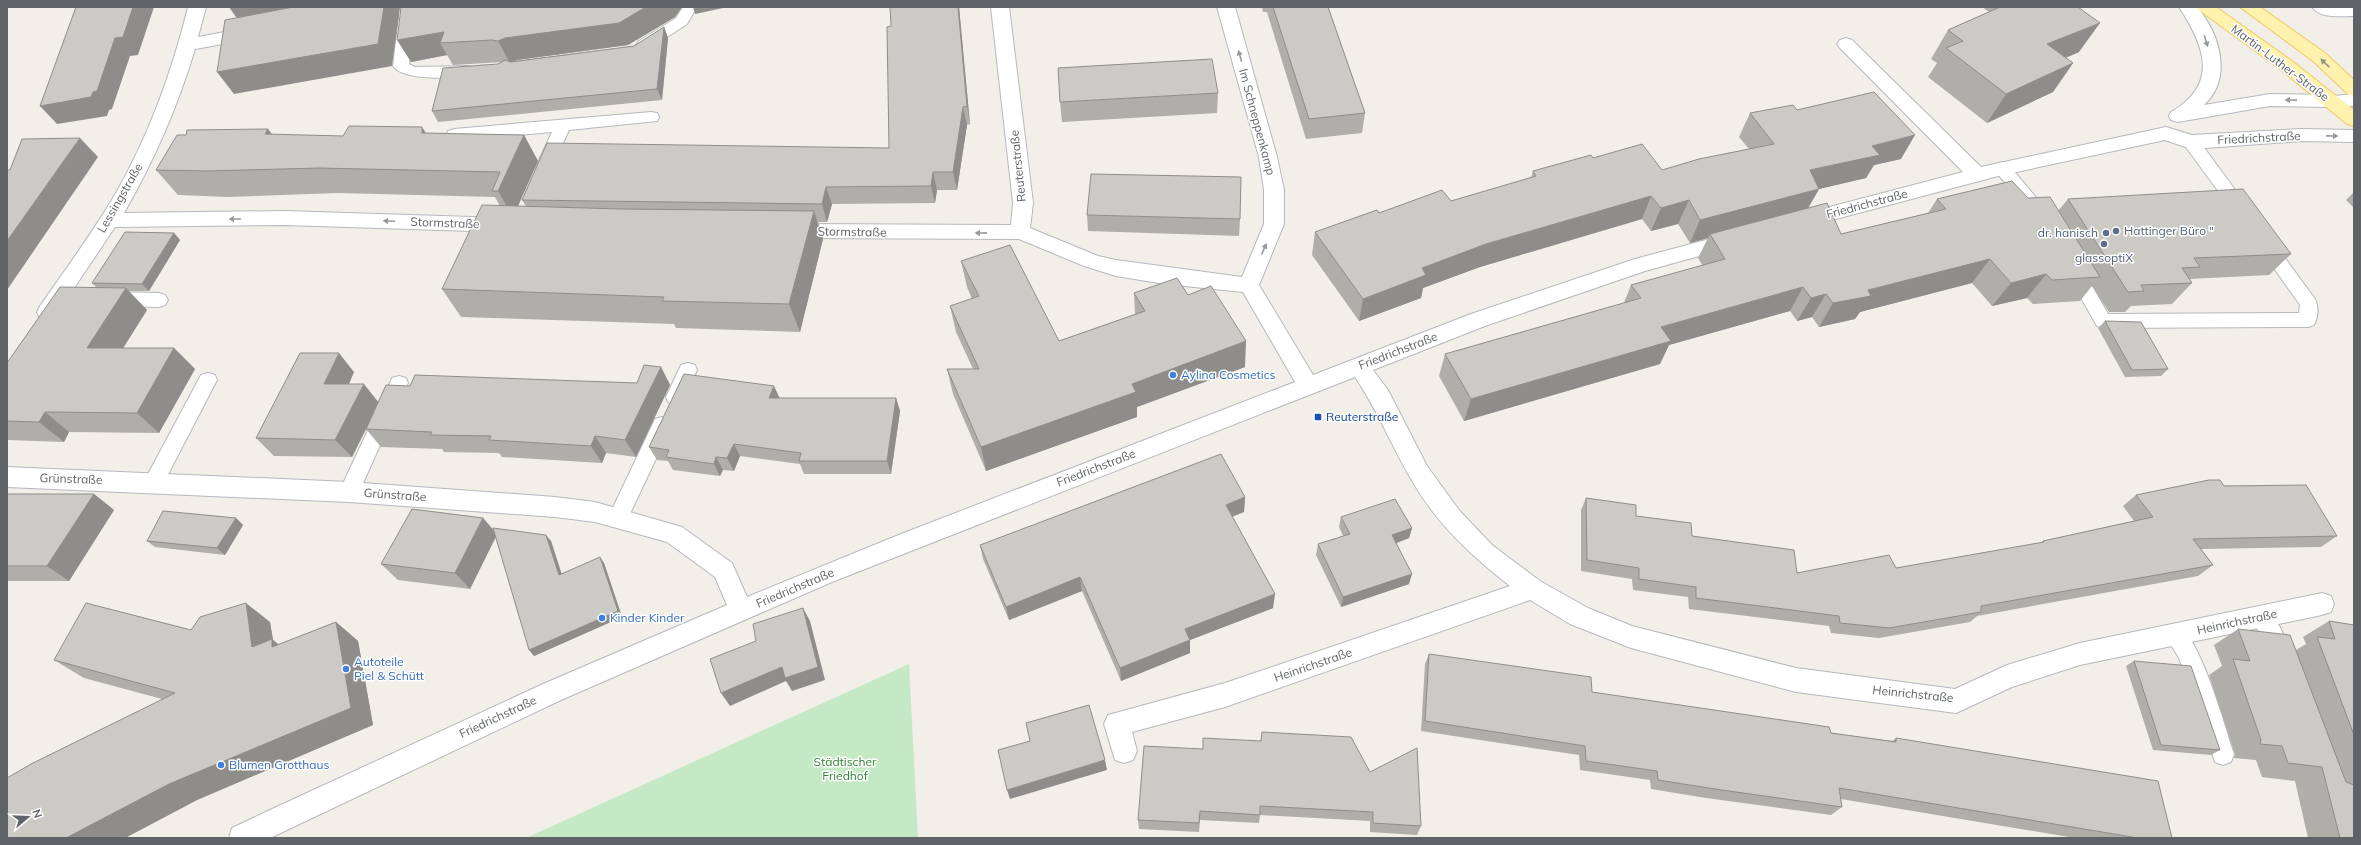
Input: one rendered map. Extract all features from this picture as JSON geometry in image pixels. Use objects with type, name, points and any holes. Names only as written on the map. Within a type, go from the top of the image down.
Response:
[{"type":"main road","name":"Martin-Luther-Straße","points":[[2204,7],[2286,65],[2354,120]]},
{"type":"main road","name":"Martin-Luther-Straße","points":[[2249,7],[2319,57],[2354,90]]},
{"type":"street","name":"Lessingstraße","points":[[36,328],[109,220],[137,171],[176,83],[189,44],[197,7]]},
{"type":"street","name":"Reuterstraße","points":[[1000,7],[1023,202],[1020,232]]},
{"type":"street","name":"Im Schneppenkamp","points":[[1226,7],[1268,157],[1274,190],[1274,224],[1249,285]]},
{"type":"street","points":[[2166,133],[2178,116],[2200,99],[2208,89],[2211,78],[2212,63],[2205,37],[2193,13],[2188,7]]},
{"type":"street","points":[[2320,7],[2332,11],[2354,11]]},
{"type":"street","points":[[189,44],[271,29]]},
{"type":"street","points":[[1846,44],[1978,174]]},
{"type":"street","points":[[2178,116],[2270,100],[2354,100]]},
{"type":"street","name":"Friedrichstraße","points":[[1786,225],[2002,168],[2166,133],[2191,142],[2302,135],[2354,136]]},
{"type":"street","name":"Stormstraße","points":[[109,220],[285,218],[519,225]]},
{"type":"street","name":"Stormstraße","points":[[770,231],[1020,232]]},
{"type":"street","points":[[1020,232],[1045,240],[1088,260],[1116,268],[1249,285],[1308,385]]},
{"type":"street","name":"Friedrichstraße","points":[[242,838],[286,815],[552,692],[741,610],[909,541],[1308,385],[1592,280],[1748,236]]},
{"type":"street","name":"Heinrichstraße","points":[[1359,366],[1380,396],[1419,473],[1451,516],[1484,552],[1532,589],[1579,616],[1630,637],[1796,680],[1956,701],[2008,677],[2080,654],[2261,618],[2322,604]]},
{"type":"street","name":"Grünstraße","points":[[7,477],[154,482],[349,492],[555,507],[595,512],[674,534],[724,570],[741,610]]},
{"type":"street","name":"Heinrichstraße","points":[[1124,750],[1117,724],[1225,695],[1532,589]]},
{"type":"lane","points":[[407,7],[401,66],[414,72],[481,70]]},
{"type":"lane","points":[[633,50],[658,37],[682,20],[690,7]]},
{"type":"lane","points":[[454,134],[651,117]]},
{"type":"lane","points":[[538,182],[563,124]]},
{"type":"lane","points":[[2066,258],[2103,321],[2308,320],[2309,304],[2191,142]]},
{"type":"lane","points":[[2002,168],[2028,199],[2050,232]]},
{"type":"lane","points":[[56,298],[159,300]]},
{"type":"lane","points":[[618,518],[688,370]]},
{"type":"lane","points":[[154,482],[208,380]]},
{"type":"lane","points":[[349,492],[399,383]]},
{"type":"lane","points":[[2261,618],[2272,634],[2288,677]]},
{"type":"lane","points":[[2176,635],[2188,654],[2223,754]]},
{"type":"green space","name":"Städtischer Friedhof","points":[[909,664],[918,838],[526,838]]},
{"type":"building","points":[[76,7],[133,7],[123,37],[115,38],[97,91],[93,92],[91,97],[40,106]]},
{"type":"building","points":[[293,7],[384,7],[378,44],[217,72],[225,20]]},
{"type":"building","points":[[401,7],[646,7],[619,23],[505,38],[498,41],[492,40],[440,43],[444,32],[397,40]]},
{"type":"building","points":[[890,7],[958,7],[967,106],[963,107],[953,172],[933,172],[931,186],[826,187],[822,204],[522,200],[547,143],[889,148],[887,27],[891,26]]},
{"type":"building","points":[[1273,7],[1328,7],[1365,113],[1309,119]]},
{"type":"building","points":[[2000,7],[2078,7],[2100,23],[2047,44],[2073,63],[2006,94],[1946,48],[1963,41],[1948,30]]},
{"type":"building","points":[[664,27],[657,89],[432,111],[443,68],[498,64],[505,60],[511,62],[634,46]]},
{"type":"building","points":[[1212,59],[1218,93],[1060,102],[1058,68]]},
{"type":"building","points":[[1874,92],[1915,135],[1872,146],[1880,155],[1810,170],[1819,189],[1700,220],[1689,200],[1661,208],[1651,196],[1486,244],[1422,268],[1426,275],[1363,299],[1315,232],[1377,210],[1379,213],[1442,190],[1451,201],[1536,176],[1533,171],[1591,155],[1593,158],[1642,144],[1662,170],[1699,159],[1774,144],[1750,113],[1793,105],[1797,110]]},
{"type":"building","points":[[349,126],[422,127],[422,133],[524,135],[498,191],[492,191],[500,172],[319,168],[208,171],[156,170],[177,135],[186,135],[187,130],[268,129],[265,134],[343,136]]},
{"type":"building","points":[[80,138],[7,241],[7,170],[10,170],[22,139]]},
{"type":"building","points":[[1091,174],[1241,177],[1240,219],[1087,215]]},
{"type":"building","points":[[2012,181],[2028,198],[2050,197],[2100,277],[2052,280],[2046,274],[2011,283],[1990,259],[1868,290],[1871,296],[1833,303],[1826,294],[1811,298],[1803,287],[1661,327],[1671,341],[1471,399],[1445,354],[1641,298],[1631,285],[1725,259],[1710,234],[1827,203],[1841,234],[1946,209],[1937,199]]},
{"type":"building","points":[[2243,189],[2291,254],[2194,258],[2200,267],[2182,268],[2192,283],[2141,285],[2144,291],[2128,292],[2068,199]]},
{"type":"building","points":[[482,205],[621,209],[814,211],[789,304],[662,301],[664,297],[442,289]]},
{"type":"building","points":[[125,232],[174,233],[142,284],[92,283]]},
{"type":"building","points":[[1010,245],[1059,341],[1145,311],[1134,293],[1177,278],[1188,295],[1211,286],[1246,341],[1132,384],[1136,392],[981,447],[947,369],[979,369],[950,306],[979,296],[961,261]]},
{"type":"building","points":[[60,287],[126,288],[87,348],[174,348],[137,413],[45,412],[39,422],[7,421],[7,363]]},
{"type":"building","points":[[2105,321],[2141,322],[2168,369],[2132,370]]},
{"type":"building","points":[[300,353],[339,353],[324,384],[364,384],[335,440],[256,438]]},
{"type":"building","points":[[644,365],[661,367],[625,440],[595,436],[591,446],[489,440],[491,436],[430,435],[432,432],[366,429],[386,385],[410,386],[415,375],[637,383]]},
{"type":"building","points":[[684,374],[774,386],[769,398],[896,398],[887,461],[799,461],[801,453],[734,444],[727,458],[716,457],[714,464],[666,457],[669,450],[649,447]]},
{"type":"building","points":[[1221,454],[1245,497],[1226,505],[1275,594],[1185,629],[1190,640],[1120,668],[1080,577],[1006,607],[980,545]]},
{"type":"building","points":[[2209,480],[2220,480],[2224,486],[2306,485],[2337,536],[2193,539],[2213,565],[1981,606],[1981,612],[1889,628],[1840,623],[1839,616],[1696,598],[1696,587],[1639,579],[1639,568],[1587,560],[1586,498],[1636,505],[1636,516],[1691,523],[1692,536],[1794,550],[1797,573],[1889,555],[1896,568],[2044,542],[2043,541],[2153,517],[2136,495]]},
{"type":"building","points":[[7,494],[94,494],[47,566],[7,566]]},
{"type":"building","points":[[1395,499],[1412,528],[1392,535],[1412,574],[1343,597],[1318,544],[1350,534],[1341,517]]},
{"type":"building","points":[[412,509],[483,518],[455,573],[381,564]]},
{"type":"building","points":[[163,511],[236,518],[217,548],[147,541]]},
{"type":"building","points":[[493,528],[546,535],[559,575],[600,557],[618,611],[529,650]]},
{"type":"building","points":[[86,603],[191,630],[200,617],[246,603],[252,647],[272,639],[272,647],[336,622],[351,708],[169,784],[66,838],[7,838],[7,778],[31,764],[175,693],[54,660]]},
{"type":"building","points":[[803,608],[818,667],[785,678],[782,667],[721,693],[710,659],[756,641],[753,624]]},
{"type":"building","points":[[2329,621],[2354,625],[2354,735],[2317,637],[2335,639]]},
{"type":"building","points":[[2238,629],[2290,635],[2346,782],[2354,785],[2354,838],[2340,838],[2322,767],[2288,763],[2282,746],[2260,744],[2261,740],[2233,659],[2250,661]]},
{"type":"building","points":[[1429,654],[1591,677],[1592,692],[1829,727],[1831,733],[1896,742],[1896,738],[2158,781],[2172,838],[2138,838],[1839,788],[1842,807],[1658,780],[1657,771],[1586,761],[1585,746],[1425,721]]},
{"type":"building","points":[[2134,661],[2191,666],[2220,750],[2161,745]]},
{"type":"building","points":[[1089,705],[1105,760],[1007,790],[998,750],[1030,741],[1026,723]]},
{"type":"building","points":[[1262,732],[1351,737],[1370,772],[1417,748],[1421,826],[1373,823],[1373,812],[1260,806],[1260,815],[1200,811],[1199,823],[1138,820],[1144,746],[1203,749],[1203,738],[1261,741]]},
{"type":"place","name":"Hattinger Büro \"","points":[[2116,231]]},
{"type":"place","name":"dr. hanisch","points":[[2106,233]]},
{"type":"place","name":"glassoptiX","points":[[2104,244]]},
{"type":"place","name":"Aylina Cosmetics","points":[[1173,375]]},
{"type":"place","name":"Reuterstraße","points":[[1318,417]]},
{"type":"place","name":"Kinder Kinder","points":[[602,618]]},
{"type":"place","name":"Autoteile Piel & Schütt","points":[[346,669]]},
{"type":"place","name":"Blumen Grotthaus","points":[[221,765]]}]
